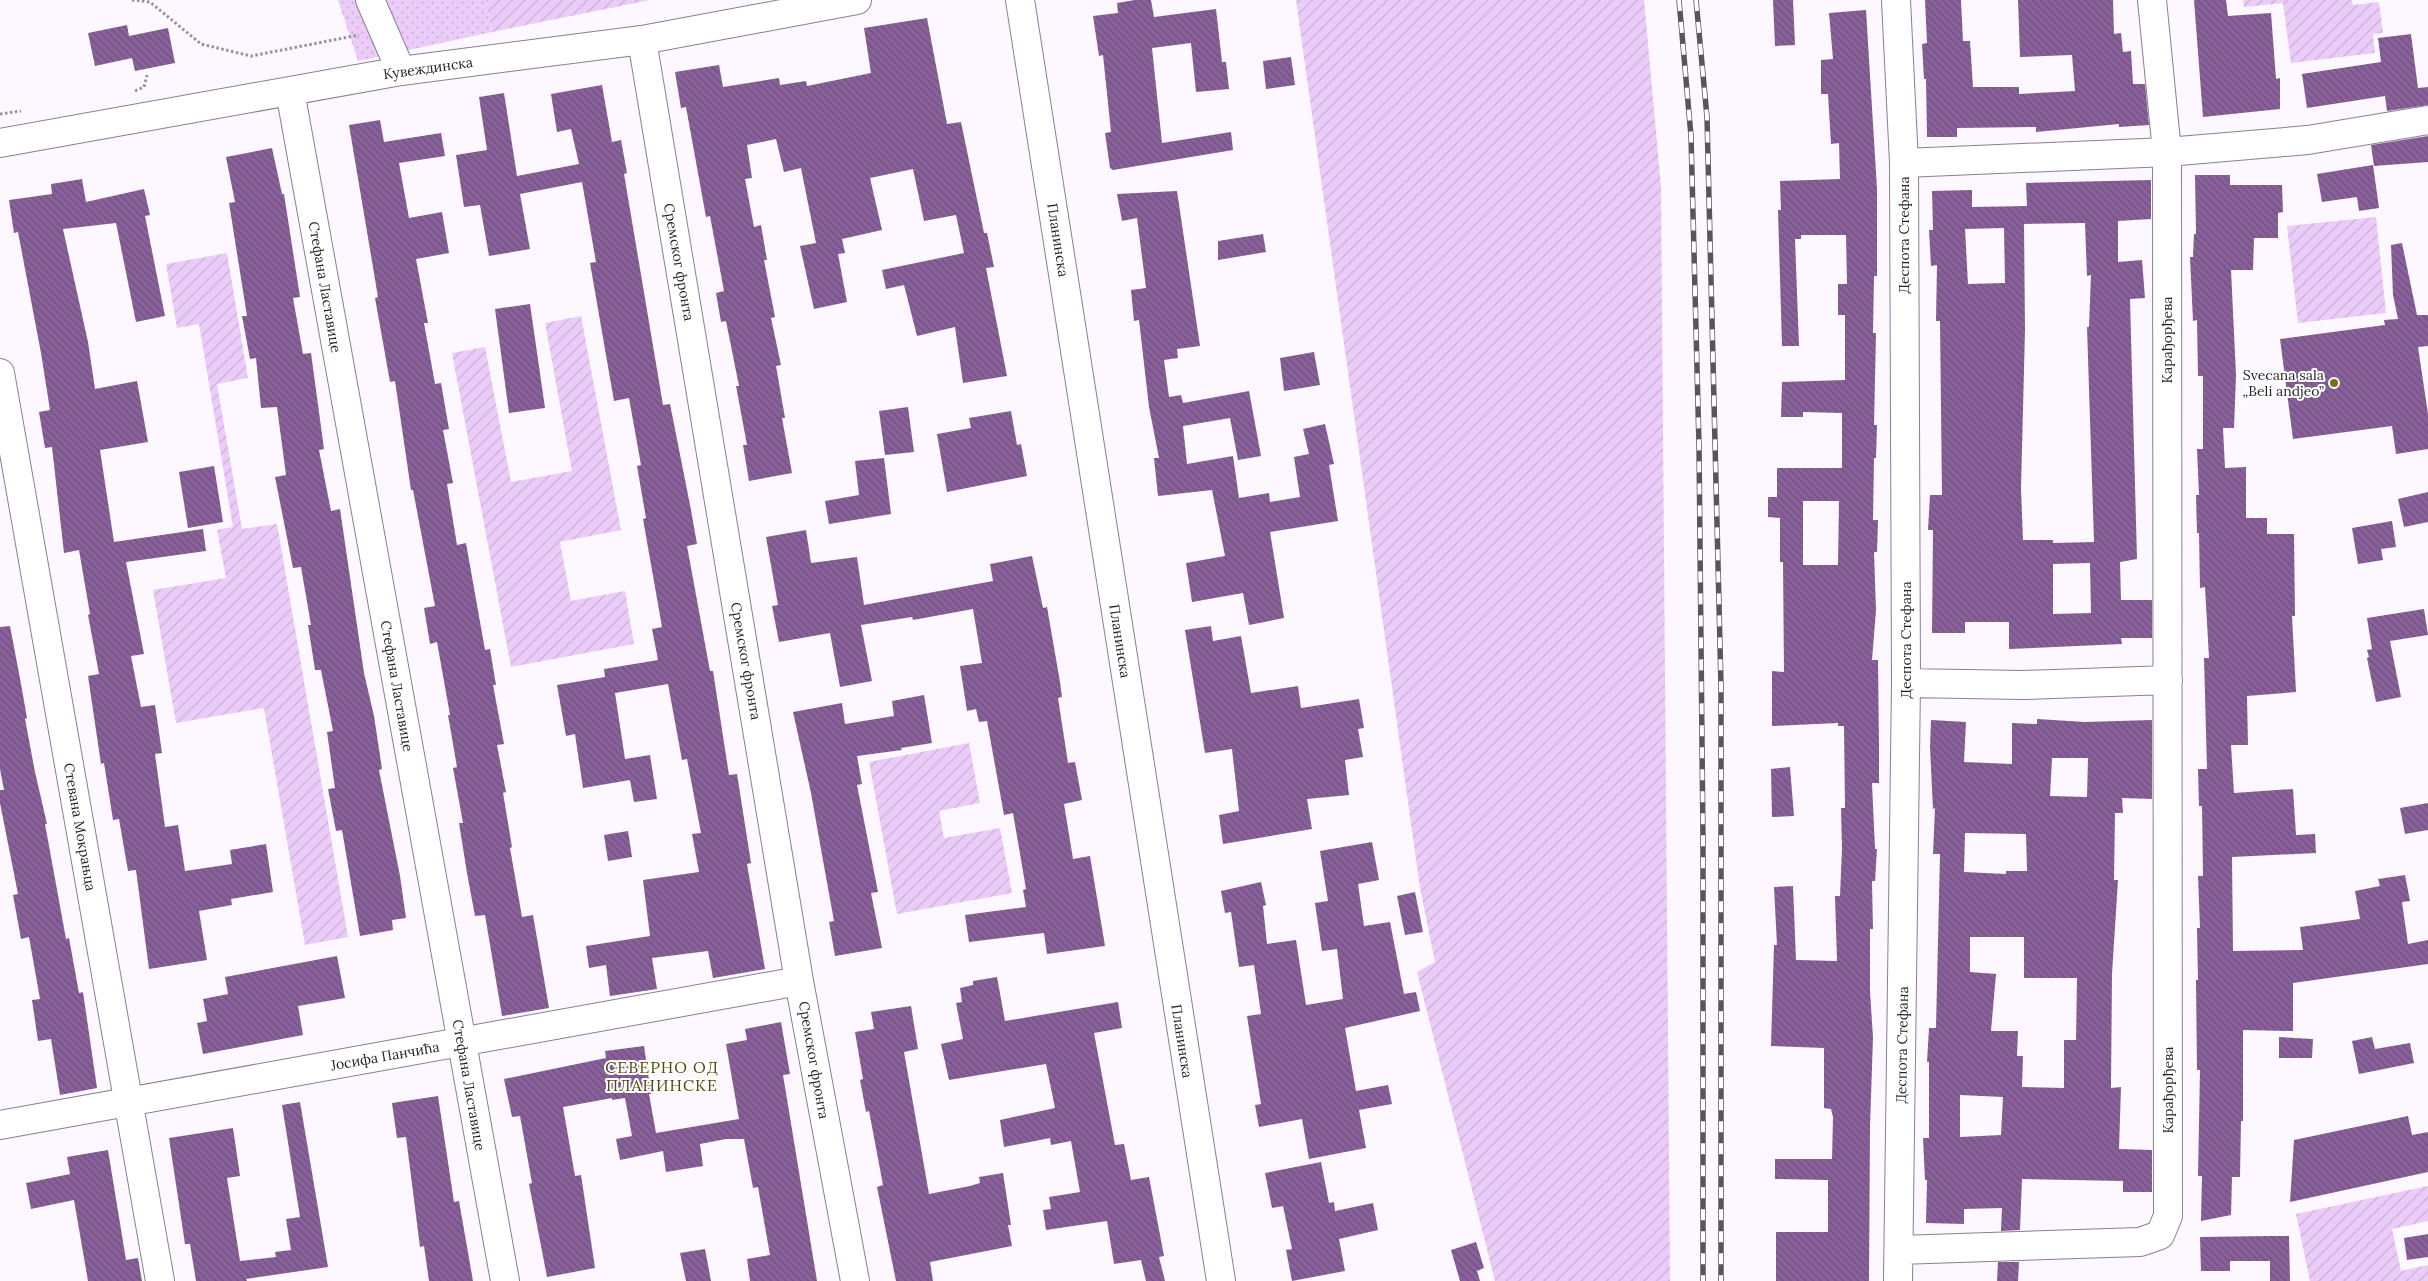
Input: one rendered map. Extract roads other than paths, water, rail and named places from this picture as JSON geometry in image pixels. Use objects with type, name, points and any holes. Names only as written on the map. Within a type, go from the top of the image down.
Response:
[{"type":"street","points":[[370,0],[402,71]]},
{"type":"street","name":"Кувеждинска","points":[[0,143],[402,71],[642,40],[857,0]]},
{"type":"street","name":"Планинска","points":[[1020,0],[1221,1281]]},
{"type":"street","name":"Деспота Стефана","points":[[1896,0],[1904,163],[1906,683],[1898,1281]]},
{"type":"street","name":"Карађорђева","points":[[1899,1250],[2140,1242],[2160,1235],[2165,1226],[2168,1205],[2167,152],[2152,0]]},
{"type":"street","name":"Сремског фронта","points":[[642,40],[800,981],[855,1281]]},
{"type":"street","name":"Стефана Ластавице","points":[[290,91],[505,1281]]},
{"type":"street","points":[[1904,163],[2167,152],[2308,140],[2428,120]]},
{"type":"street","name":"Стевана Мокрањца","points":[[0,373],[160,1281]]},
{"type":"street","points":[[1906,683],[2023,685],[2168,680]]},
{"type":"street","name":"Јосифа Панчића","points":[[0,1125],[800,981]]},
{"type":"railway","points":[[1679,0],[1691,136],[1699,445],[1703,841],[1703,1281]]},
{"type":"railway","points":[[1696,0],[1707,117],[1721,686],[1721,1281]]},
{"type":"place","name":"Svecana sala „Beli andjeo”","points":[[2334,383]]},
{"type":"district","name":"СЕВЕРНО ОД ПЛАНИНСКЕ","points":[[662,1076]]}]
